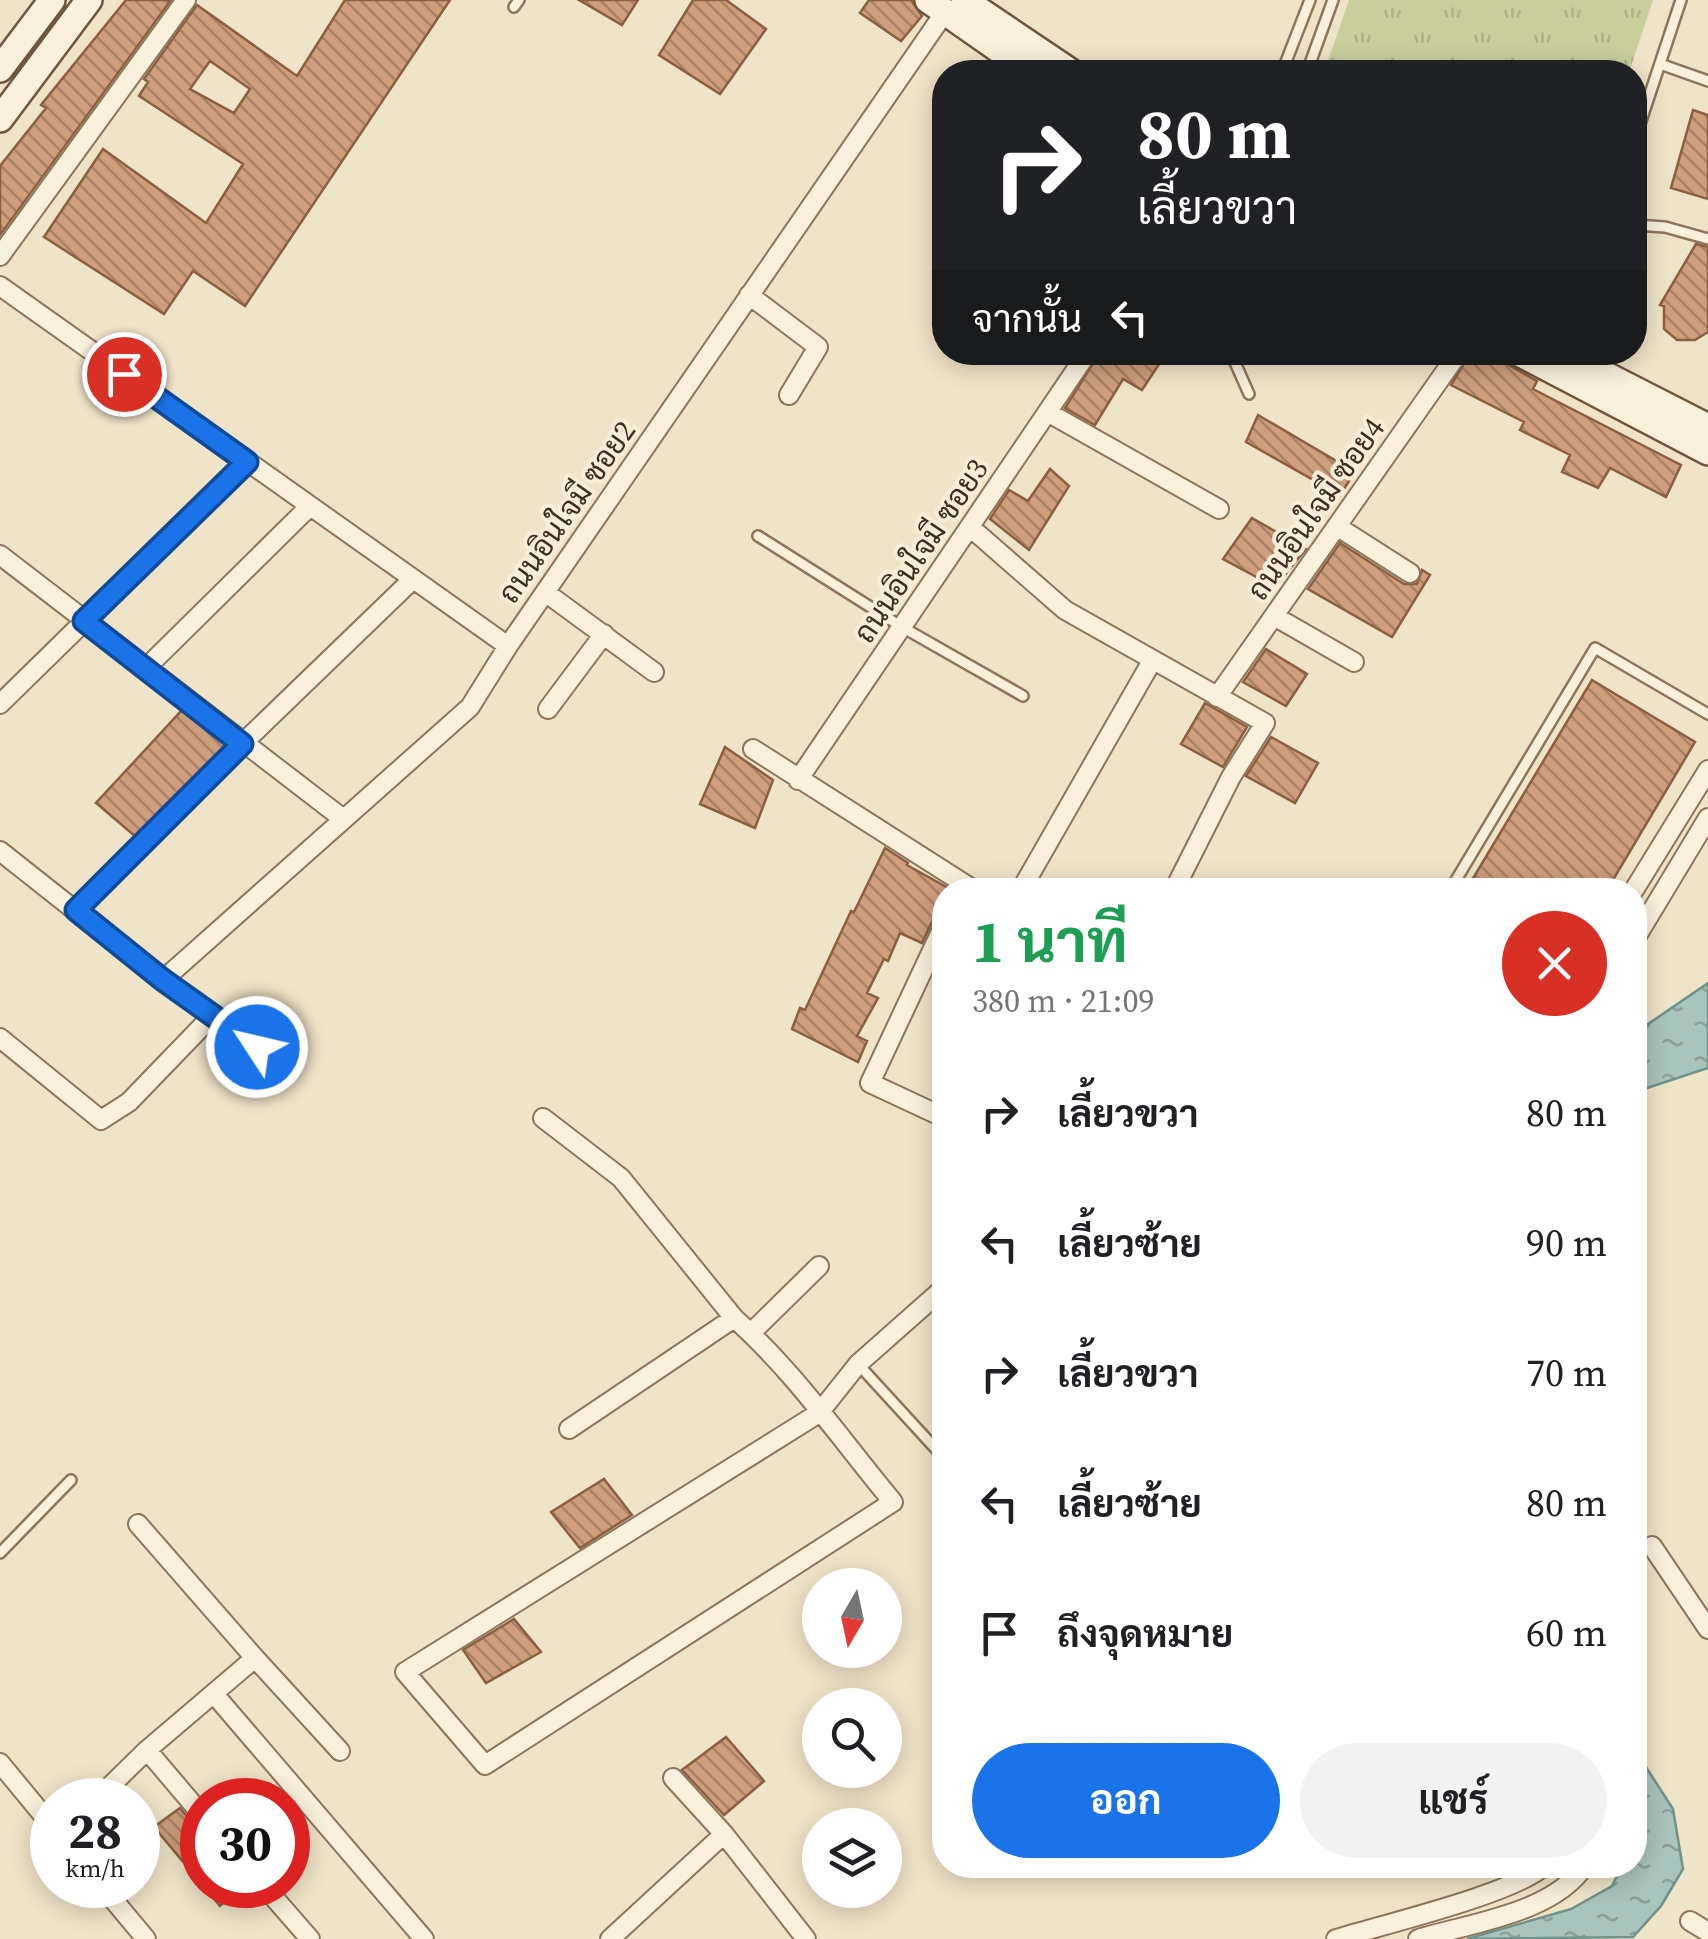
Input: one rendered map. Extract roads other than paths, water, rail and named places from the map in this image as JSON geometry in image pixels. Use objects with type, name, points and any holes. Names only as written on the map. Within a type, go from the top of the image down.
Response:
[{"type":"main road","points":[[0,69],[52,0]]},
{"type":"main road","points":[[0,119],[89,0]]},
{"type":"main road","points":[[947,3],[1016,60]]},
{"type":"main road","points":[[947,3],[1049,60]]},
{"type":"main road","points":[[1542,365],[1708,452]]},
{"type":"main road","points":[[1587,365],[1708,427]]},
{"type":"street","points":[[0,256],[186,0]]},
{"type":"street","name":"ถนนอินใจมี ซอย2","points":[[163,980],[470,707],[947,3]]},
{"type":"street","points":[[0,286],[508,646]]},
{"type":"street","points":[[749,296],[818,347],[789,395]]},
{"type":"street","name":"ถนนอินใจมี ซอย3","points":[[798,780],[1080,365]]},
{"type":"street","name":"ถนนอินใจมี ซอย4","points":[[1217,697],[1450,365]]},
{"type":"street","points":[[1050,412],[1219,509]]},
{"type":"street","points":[[0,704],[247,462]]},
{"type":"street","points":[[145,668],[310,506]]},
{"type":"street","points":[[970,527],[1066,610],[1265,723],[1231,777],[1180,878]]},
{"type":"street","points":[[1338,528],[1410,573]]},
{"type":"street","points":[[0,555],[342,818]]},
{"type":"street","points":[[242,744],[412,580]]},
{"type":"street","points":[[545,592],[654,672]]},
{"type":"street","points":[[1274,616],[1354,662]]},
{"type":"street","points":[[548,709],[604,634]]},
{"type":"street","points":[[1027,878],[1152,662]]},
{"type":"street","points":[[752,749],[950,878]]},
{"type":"street","points":[[1641,878],[1708,770]]},
{"type":"street","points":[[1647,919],[1708,818]]},
{"type":"street","points":[[0,851],[163,980],[257,1047]]},
{"type":"street","points":[[932,950],[870,1084],[932,1112]]},
{"type":"street","points":[[0,1038],[102,1120],[129,1102],[212,1016]]},
{"type":"street","points":[[543,1118],[620,1178],[734,1318],[751,1333],[819,1413],[893,1502],[485,1765],[405,1672],[819,1413],[858,1364],[932,1299]]},
{"type":"street","points":[[751,1333],[819,1266]]},
{"type":"street","points":[[570,1429],[734,1318]]},
{"type":"street","points":[[138,1524],[340,1751]]},
{"type":"street","points":[[1652,1546],[1708,1630]]},
{"type":"street","points":[[1690,1602],[1708,1591]]},
{"type":"street","points":[[118,1778],[255,1658]]},
{"type":"street","points":[[214,1694],[424,1939]]},
{"type":"street","points":[[147,1750],[180,1789]]},
{"type":"street","points":[[0,1763],[30,1799]]},
{"type":"street","points":[[674,1778],[724,1834],[806,1939]]},
{"type":"street","points":[[618,1936],[724,1834]]},
{"type":"street","points":[[1336,1939],[1525,1878]]},
{"type":"street","points":[[1418,1939],[1546,1901],[1576,1878]]},
{"type":"street","points":[[121,1908],[146,1939]]},
{"type":"street","points":[[283,1908],[310,1939]]},
{"type":"street","points":[[1690,1921],[1708,1932]]},
{"type":"lane","points":[[1287,60],[1310,0]]},
{"type":"lane","points":[[1311,60],[1333,0]]},
{"type":"lane","points":[[1647,103],[1681,0]]},
{"type":"lane","points":[[1660,64],[1708,81]]},
{"type":"lane","points":[[1647,226],[1708,240]]},
{"type":"lane","points":[[1236,365],[1249,394]]},
{"type":"lane","points":[[758,536],[902,627],[1024,696]]},
{"type":"lane","points":[[1457,878],[1595,648],[1708,714]]},
{"type":"lane","points":[[76,910],[242,744]]},
{"type":"lane","points":[[858,1364],[932,1445]]},
{"type":"lane","points":[[0,1553],[71,1480]]},
{"type":"water","points":[[1708,983],[1708,1068],[1647,1088],[1647,1025]]},
{"type":"water","points":[[1647,1769],[1673,1809],[1683,1869],[1661,1906],[1633,1937],[1467,1939],[1571,1909],[1612,1886],[1616,1878],[1647,1878]]}]
